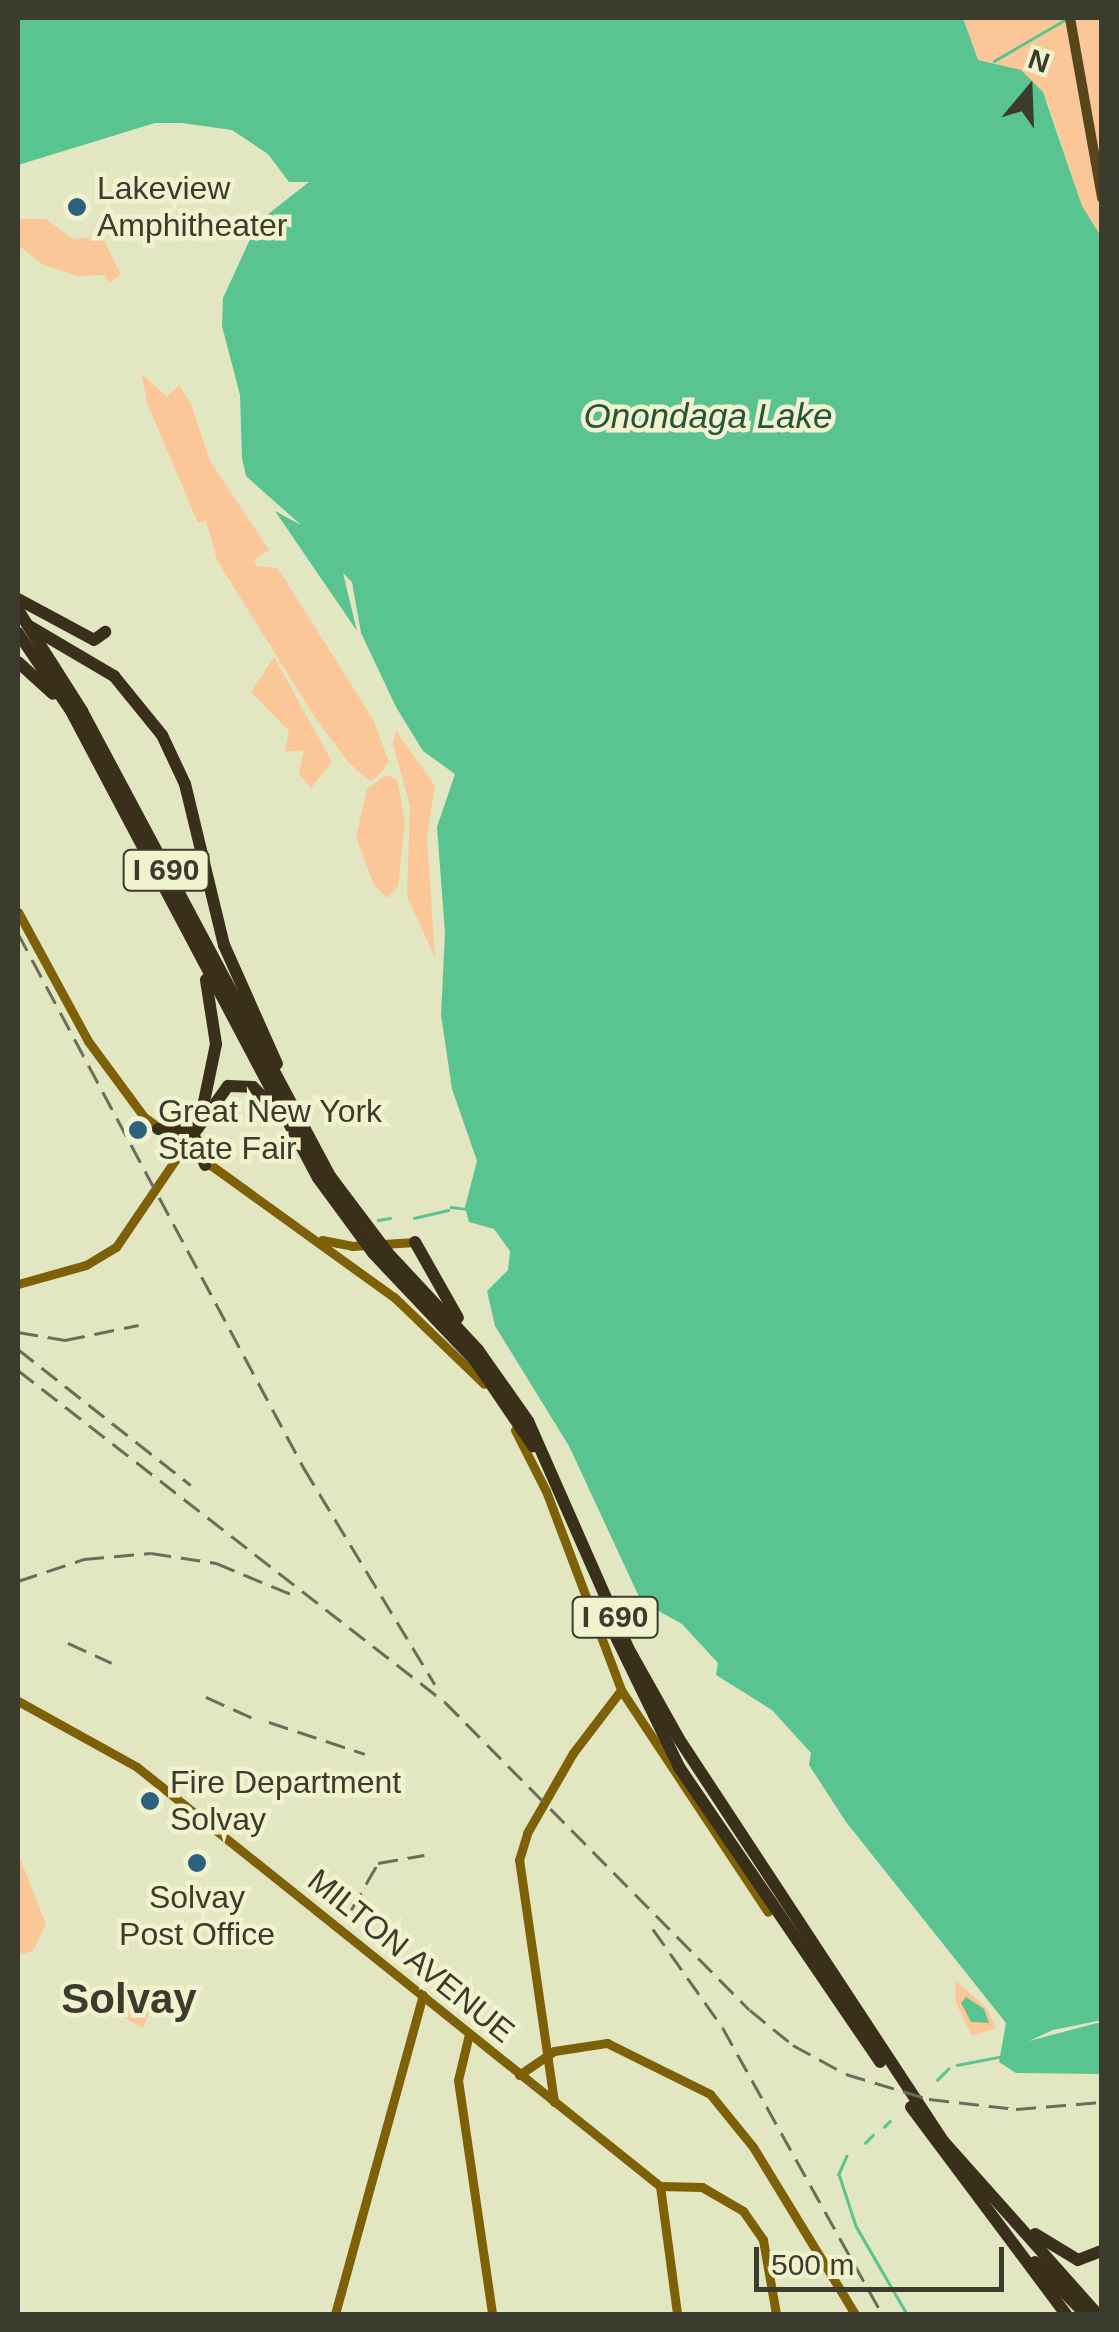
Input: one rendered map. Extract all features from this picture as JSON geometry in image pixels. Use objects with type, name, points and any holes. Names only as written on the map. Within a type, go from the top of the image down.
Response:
[{"type":"highway","points":[[18,599],[94,640],[105,632]]},
{"type":"highway","name":"I 690","points":[[18,610],[82,711],[363,1240]]},
{"type":"highway","points":[[18,622],[76,648],[128,690],[174,758],[224,944],[307,1135]]},
{"type":"highway","name":"I 690","points":[[18,633],[89,749],[324,1188],[363,1240],[485,1358],[541,1443],[663,1713],[980,2206],[1085,2314]]},
{"type":"highway","points":[[18,662],[54,694],[89,749]]},
{"type":"highway","points":[[182,1150],[212,1078],[216,1027],[192,944]]},
{"type":"highway","points":[[182,1150],[220,1090],[253,1087],[324,1188]]},
{"type":"highway","points":[[158,1130],[180,1131],[200,1113]]},
{"type":"highway","points":[[194,1135],[205,1166]]},
{"type":"highway","points":[[415,1242],[485,1358]]},
{"type":"highway","name":"I 690","points":[[380,1253],[507,1403],[547,1474],[659,1733],[820,1976],[893,2073]]},
{"type":"highway","points":[[768,1912],[820,1976]]},
{"type":"highway","name":"I 690","points":[[928,2126],[1097,2314]]},
{"type":"highway","points":[[974,2178],[1061,2252],[1086,2260],[1102,2250]]},
{"type":"highway","points":[[980,2206],[1066,2314]]},
{"type":"main road","points":[[1070,18],[1102,198]]},
{"type":"main road","points":[[18,912],[106,1070],[158,1130],[426,1322],[498,1403],[546,1490],[622,1690],[768,1912]]},
{"type":"main road","points":[[18,1284],[86,1265],[116,1247],[182,1150]]},
{"type":"main road","points":[[305,1234],[415,1242]]},
{"type":"main road","points":[[340,1258],[363,1240]]},
{"type":"main road","points":[[554,2102],[518,1875],[529,1829],[573,1754],[622,1690]]},
{"type":"main road","name":"MILTON AVENUE","points":[[18,1702],[122,1755],[660,2186]]},
{"type":"main road","points":[[335,2314],[423,1995]]},
{"type":"main road","points":[[469,2034],[458,2080],[492,2314]]},
{"type":"main road","points":[[519,2076],[546,2054],[620,2046],[719,2102],[855,2314]]},
{"type":"main road","points":[[677,2314],[660,2186],[676,2191],[694,2186],[735,2205],[758,2230],[776,2314]]},
{"type":"shaded area","points":[[963,18],[1101,18],[1101,238],[1082,206],[1048,103],[1021,70],[978,60]]},
{"type":"shaded area","points":[[18,219],[46,219],[73,239],[102,236],[121,275],[110,282],[104,275],[77,276],[42,264],[18,245]]},
{"type":"shaded area","points":[[142,374],[167,397],[179,385],[191,404],[210,461],[269,550],[254,560],[257,566],[277,568],[374,721],[389,762],[377,777],[370,781],[349,763],[317,721],[217,560],[206,521],[198,523],[147,403]]},
{"type":"shaded area","points":[[274,657],[332,762],[311,788],[299,774],[304,750],[285,752],[289,731],[251,692]]},
{"type":"shaded area","points":[[396,731],[435,786],[427,837],[435,958],[407,896],[410,806],[393,744]]},
{"type":"shaded area","points":[[386,775],[397,779],[405,822],[398,886],[387,898],[374,885],[356,837],[367,789]]},
{"type":"shaded area","points":[[18,1853],[46,1924],[33,1951],[18,1955]]},
{"type":"shaded area","points":[[955,1980],[986,2007],[996,2028],[972,2036],[956,2003]]},
{"type":"shaded area","points":[[125,2003],[150,2010],[143,2028],[119,2015]]},
{"type":"water","name":"Onondaga Lake","points":[[18,18],[963,18],[978,60],[1021,70],[1043,92],[1082,206],[1102,238],[1102,2020],[1053,2030],[1029,2041],[1101,2022],[1101,2074],[1016,2073],[999,2062],[1006,2023],[846,1822],[809,1765],[811,1753],[772,1710],[716,1675],[718,1663],[682,1624],[641,1601],[569,1446],[495,1326],[487,1291],[508,1270],[510,1251],[494,1229],[469,1222],[465,1207],[477,1161],[452,1089],[441,1015],[445,933],[437,827],[455,774],[423,751],[396,707],[361,633],[352,582],[343,573],[357,631],[275,511],[301,525],[246,476],[242,458],[240,395],[222,326],[223,298],[258,222],[309,182],[289,182],[268,154],[232,130],[182,123],[155,123],[18,165]]},
{"type":"water","points":[[966,1997],[984,2009],[989,2023],[971,2022],[961,2003]]},
{"type":"waterway","points":[[994,61],[1068,18]]},
{"type":"waterway","points":[[451,1207],[468,1209]]},
{"type":"waterway","points":[[414,1218],[448,1210]]},
{"type":"waterway","points":[[378,1220],[390,1218]]},
{"type":"waterway","points":[[957,2065],[998,2057]]},
{"type":"waterway","points":[[937,2080],[948,2069]]},
{"type":"waterway","points":[[884,2127],[890,2121]]},
{"type":"waterway","points":[[865,2143],[873,2135]]},
{"type":"waterway","points":[[847,2156],[839,2174],[856,2226],[907,2314]]},
{"type":"railway","points":[[18,933],[304,1468],[435,1684]]},
{"type":"railway","points":[[18,1332],[65,1340],[138,1325]]},
{"type":"railway","points":[[18,1349],[191,1485]]},
{"type":"railway","points":[[18,1370],[445,1702],[750,2010],[793,2045],[846,2074],[929,2099],[1016,2109],[1102,2102]]},
{"type":"railway","points":[[18,1581],[84,1559],[151,1553],[216,1563],[291,1594]]},
{"type":"railway","points":[[68,1643],[112,1663]]},
{"type":"railway","points":[[206,1697],[253,1718]]},
{"type":"railway","points":[[269,1722],[365,1754]]},
{"type":"railway","points":[[351,1910],[378,1863],[424,1855]]},
{"type":"railway","points":[[653,1929],[723,2028],[882,2314]]},
{"type":"place","name":"Lakeview Amphitheater","points":[[77,207]]},
{"type":"place","name":"Great New York State Fair","points":[[138,1130]]},
{"type":"place","name":"Fire Department Solvay","points":[[150,1801]]},
{"type":"place","name":"Solvay Post Office","points":[[197,1863]]},
{"type":"district","name":"Solvay","points":[[129,1999]]}]
